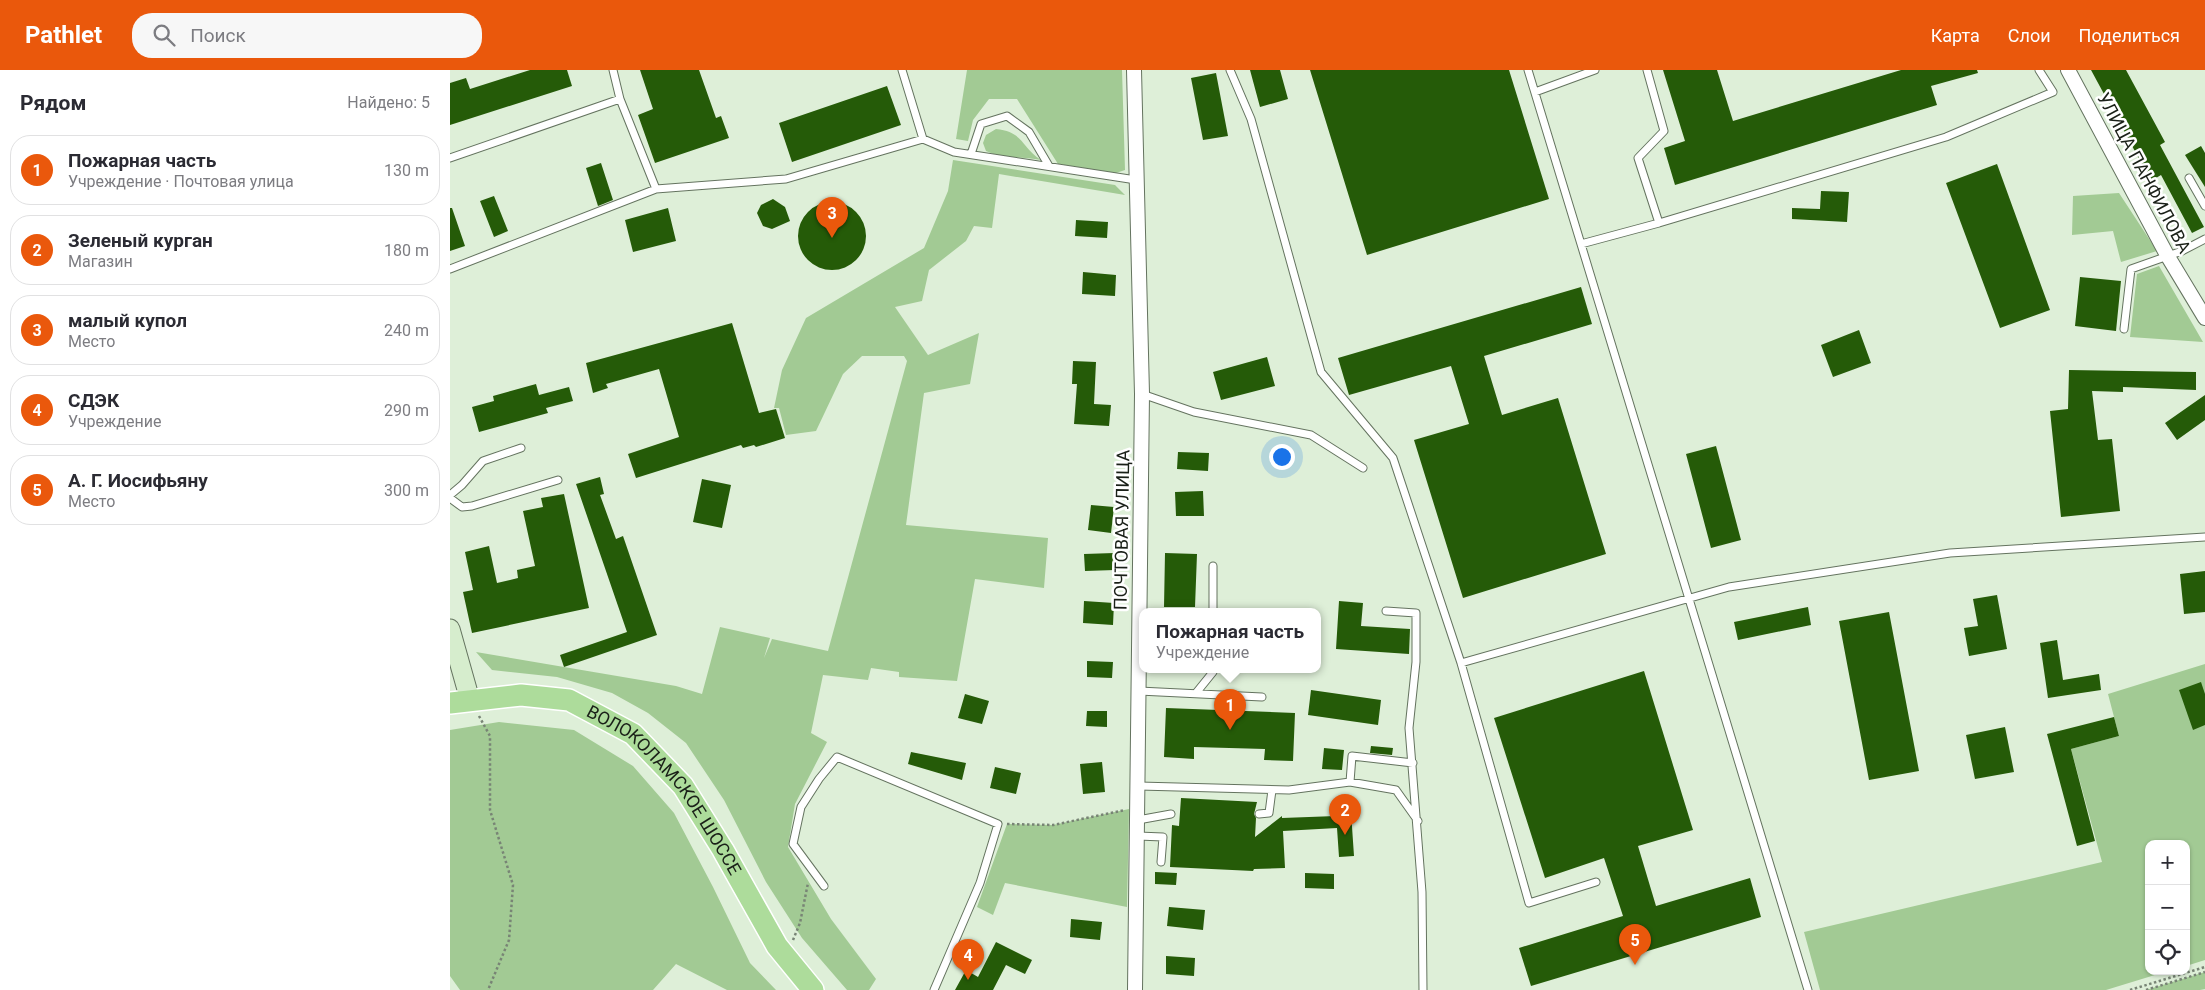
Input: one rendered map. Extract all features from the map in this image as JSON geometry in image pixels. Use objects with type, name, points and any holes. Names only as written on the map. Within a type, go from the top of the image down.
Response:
[{"type":"main road","points":[[450,629],[460,701]]},
{"type":"main road","name":"ВОЛОКОЛАМСКОЕ ШОССЕ","points":[[460,701],[521,695],[569,700],[633,734],[683,786],[723,850],[778,946],[813,990]]},
{"type":"street","name":"ПОЧТОВАЯ УЛИЦА","points":[[1134,70],[1142,394],[1140,608]]},
{"type":"street","name":"УЛИЦА ПАНФИЛОВА","points":[[2068,70],[2167,255],[2205,318]]},
{"type":"street","name":"ПОЧТОВАЯ УЛИЦА","points":[[1135,990],[1139,673]]},
{"type":"lane","points":[[614,70],[620,99],[656,189]]},
{"type":"lane","points":[[902,70],[923,139]]},
{"type":"lane","points":[[1230,70],[1251,119],[1320,372],[1393,458],[1461,663],[1529,903],[1596,882]]},
{"type":"lane","points":[[1528,70],[1808,990]]},
{"type":"lane","points":[[1535,92],[1595,70]]},
{"type":"lane","points":[[1647,70],[1664,131],[1638,158],[1659,223]]},
{"type":"lane","points":[[1581,244],[1659,223],[1955,133],[2053,92],[2039,70]]},
{"type":"lane","points":[[450,158],[620,99]]},
{"type":"lane","points":[[971,154],[982,124],[1007,116],[1029,132],[1049,166]]},
{"type":"lane","points":[[450,269],[656,189],[786,179],[923,139],[954,152],[1136,180]]},
{"type":"lane","points":[[2189,178],[2205,206]]},
{"type":"lane","points":[[2124,329],[2131,268],[2205,240]]},
{"type":"lane","points":[[1142,394],[1194,412],[1311,435],[1363,468]]},
{"type":"lane","points":[[521,448],[483,461],[450,496],[462,508],[558,480]]},
{"type":"lane","points":[[1461,663],[1729,587],[1950,553],[2205,537]]},
{"type":"lane","points":[[1213,608],[1214,566]]},
{"type":"lane","points":[[1386,612],[1416,613],[1416,662],[1409,728],[1418,821],[1424,990]]},
{"type":"lane","points":[[1196,693],[1212,673]]},
{"type":"lane","points":[[1139,691],[1262,696]]},
{"type":"lane","points":[[1350,782],[1352,756],[1413,763]]},
{"type":"lane","points":[[824,886],[793,844],[801,807],[819,779],[838,757],[998,824],[980,883],[934,990]]},
{"type":"lane","points":[[1139,786],[1289,790],[1350,782],[1396,790],[1418,821]]},
{"type":"lane","points":[[1259,814],[1269,813],[1272,790]]},
{"type":"lane","points":[[1138,813],[1171,814]]},
{"type":"lane","points":[[1138,836],[1163,837],[1161,862]]},
{"type":"path","points":[[460,701],[490,736],[490,810],[513,885],[509,940],[488,990]]},
{"type":"path","points":[[998,824],[1053,825],[1138,813]]},
{"type":"path","points":[[792,941],[800,923],[811,868]]},
{"type":"path","points":[[2130,990],[2205,967]]},
{"type":"path","points":[[2146,990],[2205,972]]},
{"type":"green space","points":[[967,70],[1122,70],[1125,170],[1116,173],[1058,164],[1017,99],[989,99],[973,120],[968,141],[956,139]]},
{"type":"green space","points":[[996,129],[1017,136],[1041,160],[992,154],[986,151],[983,143],[986,135]]},
{"type":"green space","points":[[953,160],[1115,185],[1125,195],[999,174],[992,228],[974,226],[966,241],[929,270],[922,301],[895,307],[928,355],[979,333],[970,384],[924,393],[906,525],[1048,538],[1044,588],[975,579],[957,681],[899,677],[899,672],[871,668],[868,680],[823,675],[811,733],[827,742],[795,804],[788,847],[831,919],[876,979],[869,990],[847,990],[802,938],[766,882],[724,800],[686,743],[648,713],[612,693],[557,677],[492,670],[476,652],[676,686],[702,694],[720,627],[770,638],[764,658],[772,639],[828,651],[907,361],[904,356],[862,356],[843,374],[816,431],[786,435],[779,408],[774,408],[782,370],[806,318],[924,248],[948,191]]},
{"type":"green space","points":[[2119,193],[2157,251],[2121,262],[2113,231],[2072,235],[2073,196]]},
{"type":"green space","points":[[2159,266],[2203,342],[2130,337],[2137,274]]},
{"type":"green space","points":[[2205,664],[2205,960],[2190,965],[2190,840],[2145,840],[2145,975],[2155,975],[2106,990],[1820,990],[1804,932],[2102,862],[2071,749],[2119,736],[2108,694]]},
{"type":"green space","points":[[499,722],[574,730],[633,766],[674,813],[750,963],[776,990],[727,990],[676,964],[653,990],[460,990],[450,976],[450,730]]},
{"type":"green space","points":[[1129,809],[1127,907],[1005,883],[993,915],[977,907],[1007,824],[1053,825]]},
{"type":"green space","points":[[2205,972],[2205,989],[2146,990]]},
{"type":"building","points":[[530,70],[567,70],[572,86],[450,125],[450,83],[466,78],[470,89]]},
{"type":"building","points":[[640,70],[699,70],[716,118],[721,116],[729,138],[655,163],[638,115],[653,109]]},
{"type":"building","points":[[1250,70],[1280,70],[1288,99],[1260,107]]},
{"type":"building","points":[[1310,70],[1509,70],[1549,199],[1367,255]]},
{"type":"building","points":[[1663,70],[1717,70],[1733,121],[1901,70],[1977,70],[1978,73],[1931,86],[1937,105],[1675,185],[1664,148],[1685,141]]},
{"type":"building","points":[[2091,70],[2126,70],[2165,142],[2160,145],[2204,227],[2192,233],[2161,175],[2151,181]]},
{"type":"building","points":[[1216,73],[1228,136],[1203,140],[1191,78]]},
{"type":"building","points":[[887,86],[901,125],[792,162],[779,123]]},
{"type":"building","points":[[2201,146],[2205,153],[2205,187],[2185,155]]},
{"type":"building","points":[[601,163],[613,200],[598,206],[586,168]]},
{"type":"building","points":[[1997,164],[2050,310],[2000,328],[1946,183]]},
{"type":"building","points":[[1821,191],[1849,192],[1847,222],[1792,219],[1792,208],[1820,209]]},
{"type":"building","points":[[494,196],[508,231],[494,237],[480,201]]},
{"type":"building","points":[[773,199],[785,207],[790,221],[772,229],[763,226],[757,213],[761,205]]},
{"type":"building","points":[[832,202],[845,205],[856,212],[863,223],[866,236],[863,249],[856,260],[845,267],[832,270],[819,267],[808,260],[801,249],[798,236],[801,223],[808,212],[819,205]]},
{"type":"building","points":[[450,208],[452,208],[465,246],[450,251]]},
{"type":"building","points":[[668,208],[676,241],[633,252],[625,220]]},
{"type":"building","points":[[1076,220],[1108,222],[1107,238],[1075,236]]},
{"type":"building","points":[[1083,272],[1116,275],[1115,296],[1082,294]]},
{"type":"building","points":[[2080,277],[2121,281],[2116,331],[2075,326]]},
{"type":"building","points":[[1581,287],[1592,324],[1484,356],[1502,415],[1558,398],[1606,554],[1463,598],[1414,440],[1469,424],[1451,366],[1349,395],[1338,358]]},
{"type":"building","points":[[732,323],[759,413],[776,409],[785,438],[756,447],[754,445],[743,448],[741,445],[636,478],[628,454],[679,437],[659,369],[606,384],[608,388],[593,393],[586,363]]},
{"type":"building","points":[[1859,330],[1871,363],[1833,377],[1821,345]]},
{"type":"building","points":[[1267,357],[1275,386],[1221,400],[1213,372]]},
{"type":"building","points":[[1073,361],[1096,362],[1094,404],[1111,405],[1109,426],[1074,424],[1077,384],[1072,384]]},
{"type":"building","points":[[2069,370],[2196,372],[2196,390],[2123,387],[2123,392],[2092,391],[2098,440],[2112,439],[2120,511],[2061,517],[2050,411],[2068,409]]},
{"type":"building","points":[[536,384],[539,395],[569,387],[573,401],[546,408],[548,413],[479,432],[472,407],[494,401],[493,396]]},
{"type":"building","points":[[2205,395],[2205,420],[2177,440],[2165,423]]},
{"type":"building","points":[[1716,446],[1741,540],[1711,548],[1686,454]]},
{"type":"building","points":[[1178,452],[1209,453],[1208,471],[1177,469]]},
{"type":"building","points":[[600,477],[604,494],[600,495],[616,539],[623,536],[657,635],[564,667],[560,655],[627,632],[576,484]]},
{"type":"building","points":[[702,479],[731,485],[722,528],[693,522]]},
{"type":"building","points":[[1203,491],[1204,516],[1176,516],[1175,492]]},
{"type":"building","points":[[564,494],[589,608],[472,633],[463,592],[473,590],[465,552],[489,546],[497,583],[518,578],[517,570],[535,566],[523,511],[543,507],[541,498]]},
{"type":"building","points":[[1091,505],[1114,507],[1111,533],[1088,530]]},
{"type":"building","points":[[1114,553],[1115,570],[1085,571],[1084,554]]},
{"type":"building","points":[[1165,553],[1197,554],[1195,607],[1164,607]]},
{"type":"building","points":[[2205,571],[2205,612],[2184,614],[2180,574]]},
{"type":"building","points":[[1997,595],[2007,649],[1969,656],[1964,628],[1978,626],[1973,599]]},
{"type":"building","points":[[1084,601],[1114,603],[1113,625],[1083,623]]},
{"type":"building","points":[[1339,601],[1363,603],[1361,626],[1410,629],[1409,654],[1336,649]]},
{"type":"building","points":[[1808,607],[1811,625],[1738,640],[1734,622]]},
{"type":"building","points":[[1889,612],[1919,771],[1869,780],[1839,621]]},
{"type":"building","points":[[2057,640],[2063,680],[2099,674],[2101,690],[2048,698],[2040,643]]},
{"type":"building","points":[[1087,661],[1113,662],[1112,678],[1087,677]]},
{"type":"building","points":[[1644,671],[1693,830],[1638,846],[1656,906],[1750,878],[1761,917],[1531,986],[1519,948],[1623,916],[1604,858],[1545,878],[1494,718]]},
{"type":"building","points":[[2201,682],[2205,694],[2205,725],[2193,730],[2179,690]]},
{"type":"building","points":[[1311,690],[1381,700],[1378,725],[1308,715]]},
{"type":"building","points":[[965,694],[989,701],[982,724],[958,718]]},
{"type":"building","points":[[1166,708],[1295,713],[1293,761],[1264,760],[1265,749],[1194,747],[1194,759],[1164,757]]},
{"type":"building","points":[[1087,711],[1107,711],[1107,727],[1086,726]]},
{"type":"building","points":[[2114,717],[2119,736],[2071,749],[2095,841],[2077,846],[2047,734]]},
{"type":"building","points":[[2005,727],[2014,772],[1975,779],[1966,735]]},
{"type":"building","points":[[1371,746],[1393,748],[1392,755],[1370,753]]},
{"type":"building","points":[[1324,748],[1344,750],[1342,770],[1322,769]]},
{"type":"building","points":[[911,752],[966,763],[962,780],[908,764]]},
{"type":"building","points":[[1102,762],[1105,792],[1083,794],[1080,764]]},
{"type":"building","points":[[995,767],[1021,773],[1016,794],[990,788]]},
{"type":"building","points":[[1181,798],[1257,802],[1254,814],[1256,818],[1255,837],[1282,816],[1282,818],[1336,816],[1336,813],[1351,812],[1354,856],[1339,857],[1337,828],[1283,831],[1285,868],[1254,869],[1253,871],[1170,867],[1172,825],[1179,826]]},
{"type":"building","points":[[1155,872],[1177,873],[1176,885],[1155,884]]},
{"type":"building","points":[[1305,873],[1334,874],[1334,889],[1305,888]]},
{"type":"building","points":[[1169,907],[1205,910],[1203,930],[1167,926]]},
{"type":"building","points":[[1071,919],[1102,922],[1100,940],[1070,937]]},
{"type":"building","points":[[996,942],[1032,960],[1025,974],[1006,965],[993,990],[955,990],[966,970],[978,977]]},
{"type":"building","points":[[1166,956],[1195,958],[1194,976],[1166,974]]},
{"type":"place","name":"малый купол","points":[[832,238]]},
{"type":"place","name":"Пожарная часть","points":[[1230,730]]},
{"type":"place","name":"Зеленый курган","points":[[1345,835]]},
{"type":"place","name":"А. Г. Иосифьяну","points":[[1635,965]]},
{"type":"place","name":"СДЭК","points":[[968,980]]}]
